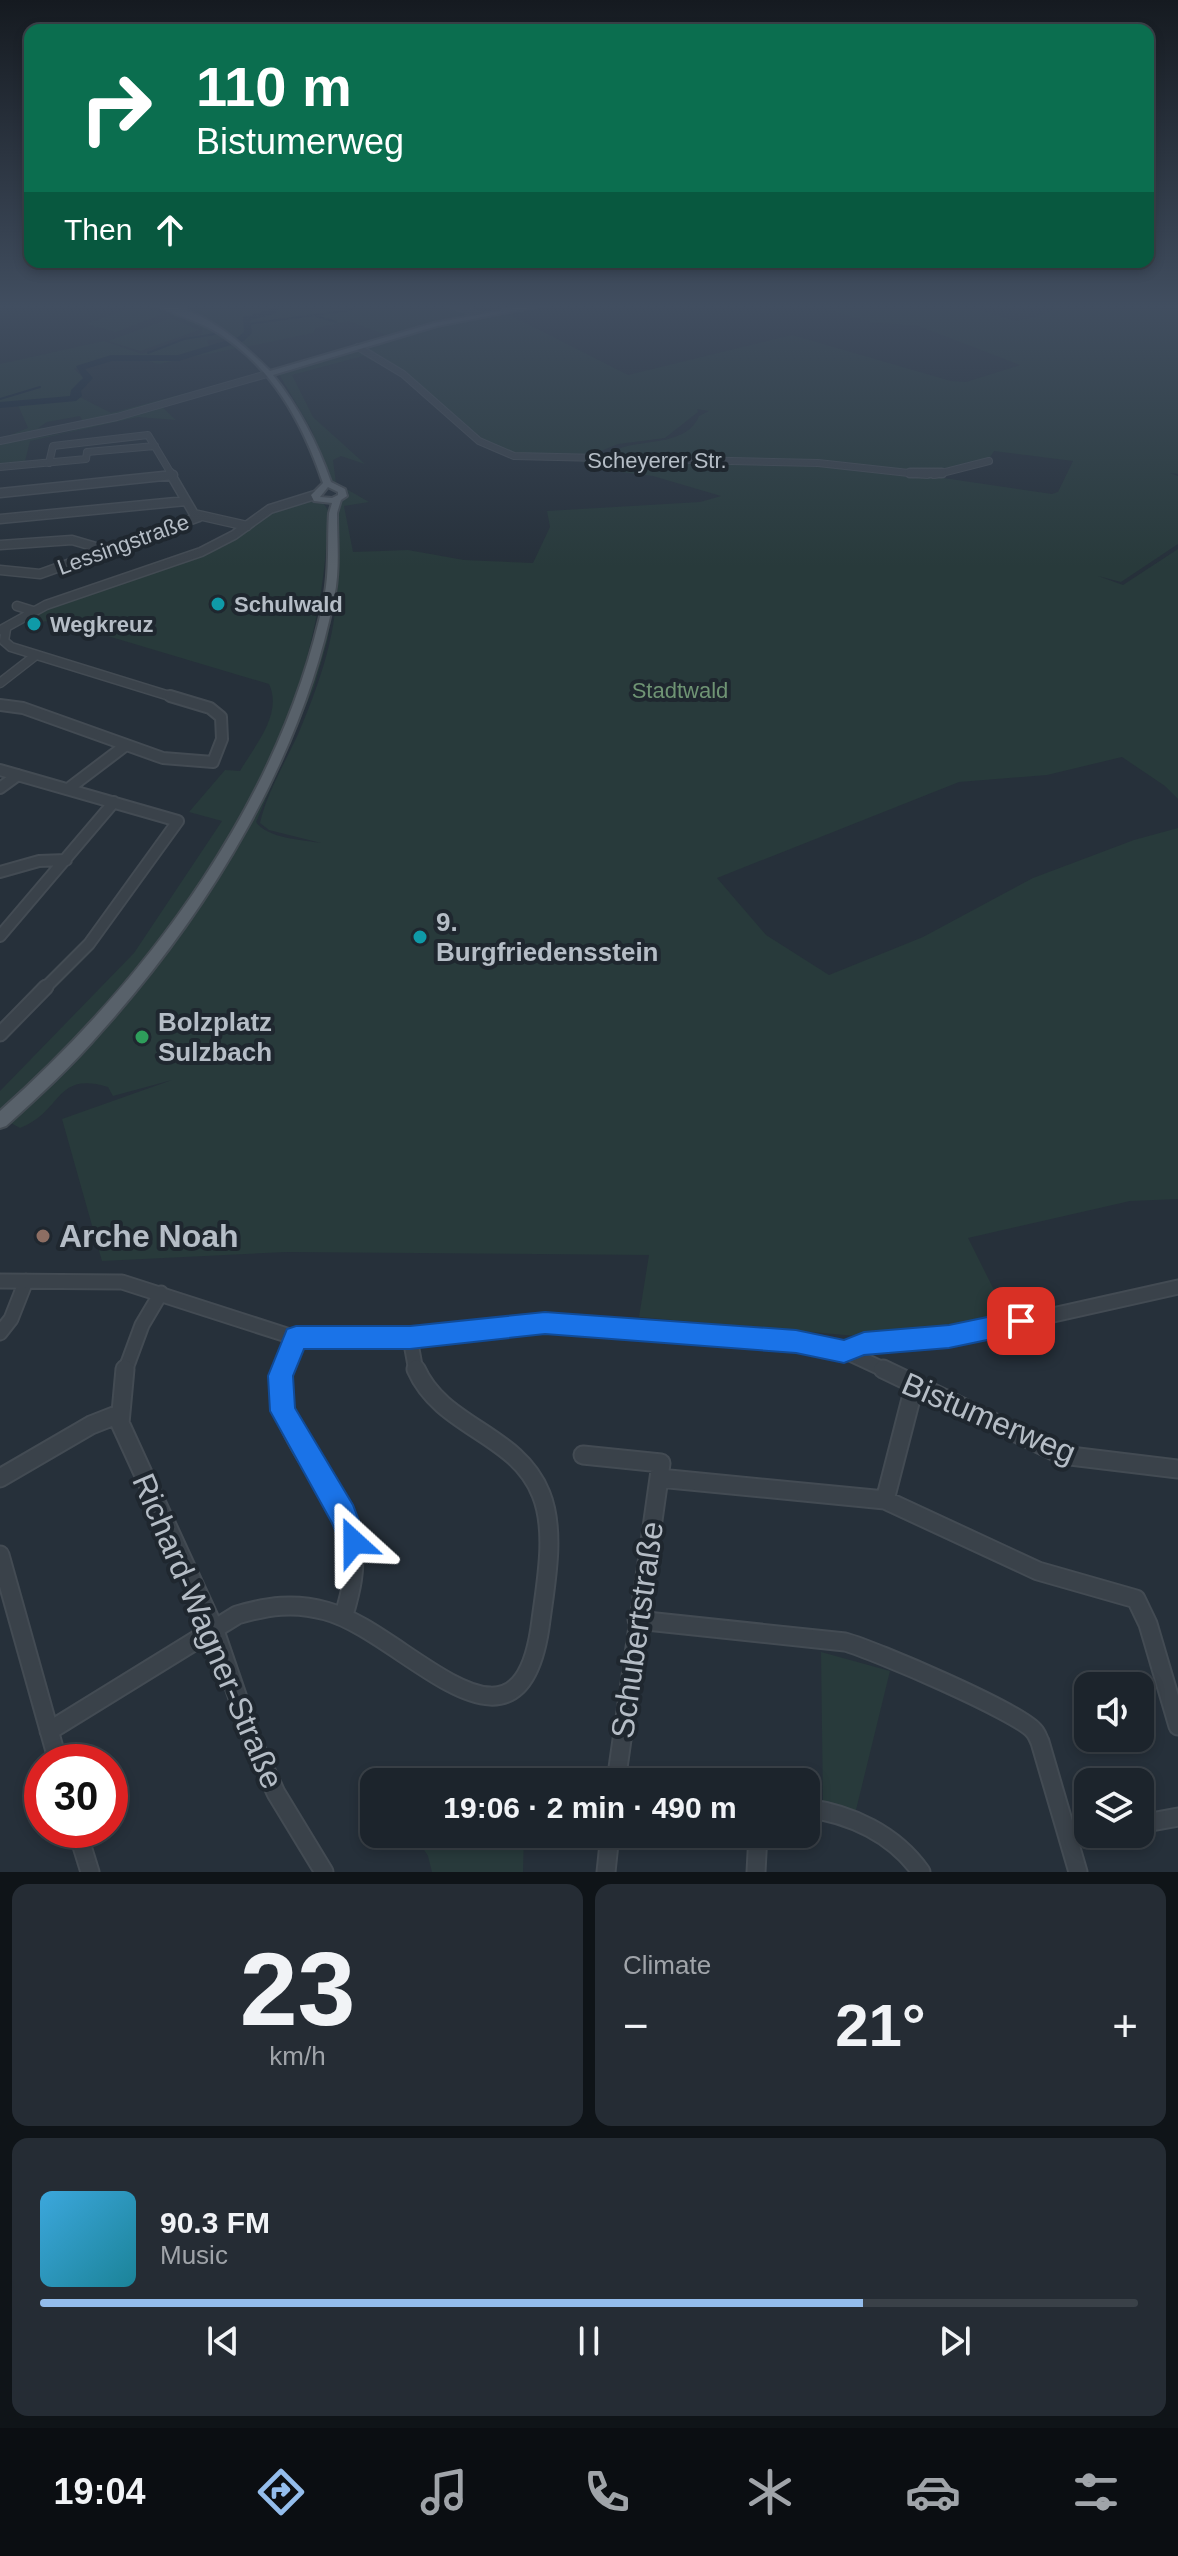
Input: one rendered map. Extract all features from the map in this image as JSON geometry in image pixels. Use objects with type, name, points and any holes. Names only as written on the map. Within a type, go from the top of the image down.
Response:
[{"type":"main road","points":[[283,392],[310,433],[320,494],[333,513]]},
{"type":"main road","points":[[320,494],[337,495]]},
{"type":"main road","points":[[320,494],[337,495]]},
{"type":"main road","points":[[0,1121],[65,1063],[124,1000],[168,941],[244,822],[306,689],[330,595],[333,513],[337,495]]},
{"type":"street","points":[[0,441],[95,423],[203,392]]},
{"type":"street","name":"Scheyerer Str.","points":[[424,392],[479,441],[514,456],[828,463],[932,476],[989,461]]},
{"type":"street","points":[[131,448],[140,435]]},
{"type":"street","points":[[49,463],[53,446],[148,435],[186,501],[199,517],[247,526]]},
{"type":"street","points":[[0,467],[86,459],[87,452],[155,446]]},
{"type":"street","points":[[0,493],[173,475]]},
{"type":"street","points":[[0,705],[23,708],[171,760],[213,762],[222,739],[221,717],[210,708],[6,645],[3,629],[33,611],[201,552],[270,509],[320,494]]},
{"type":"street","points":[[0,519],[186,501]]},
{"type":"street","name":"Lessingstraße","points":[[0,570],[40,574],[199,517]]},
{"type":"street","points":[[0,545],[72,540],[106,550]]},
{"type":"street","points":[[17,606],[33,611]]},
{"type":"street","points":[[0,683],[36,655]]},
{"type":"street","points":[[68,789],[126,745]]},
{"type":"street","points":[[0,770],[178,821],[89,944],[0,1034]]},
{"type":"street","points":[[0,788],[18,775]]},
{"type":"street","points":[[0,936],[114,802]]},
{"type":"street","points":[[0,872],[39,861],[66,860]]},
{"type":"street","name":"Bistumerweg","points":[[0,1281],[122,1282],[296,1338],[410,1338],[545,1323],[819,1344],[844,1351],[1062,1455],[1178,1469]]},
{"type":"street","points":[[0,1333],[11,1319],[26,1281]]},
{"type":"street","points":[[844,1351],[864,1343],[986,1330],[1178,1287]]},
{"type":"street","name":"Richard-Wagner-Straße","points":[[161,1293],[130,1354],[119,1414],[122,1430],[214,1628],[258,1755],[276,1793],[324,1872]]},
{"type":"street","points":[[296,1338],[281,1376],[279,1398],[287,1421],[349,1527],[354,1571],[344,1615]]},
{"type":"street","points":[[49,1731],[214,1628],[237,1615],[267,1605],[298,1606],[344,1615],[476,1696],[490,1699],[513,1693],[528,1672],[533,1656],[547,1552],[541,1493],[520,1458],[433,1401],[413,1371],[410,1338]]},
{"type":"street","points":[[885,1500],[905,1412],[914,1387]]},
{"type":"street","points":[[0,1478],[91,1425],[119,1414]]},
{"type":"street","points":[[583,1455],[661,1463],[659,1478],[885,1500],[1053,1579],[1136,1599],[1148,1624],[1178,1726]]},
{"type":"street","name":"Schubertstraße","points":[[618,1768],[659,1478]]},
{"type":"street","points":[[0,1555],[53,1744]]},
{"type":"street","points":[[637,1620],[845,1642],[871,1649],[1012,1716],[1034,1730],[1074,1822]]},
{"type":"street","points":[[820,1810],[867,1828],[909,1855],[921,1872]]},
{"type":"street","points":[[1154,1821],[1178,1817]]},
{"type":"street","points":[[83,1848],[90,1872]]},
{"type":"street","points":[[606,1872],[609,1848]]},
{"type":"street","points":[[756,1872],[757,1848]]},
{"type":"street","points":[[1078,1872],[1079,1848]]},
{"type":"green space","points":[[0,392],[73,392],[111,413],[189,392],[193,394],[83,422],[80,416],[47,422],[38,428],[57,427],[0,439],[28,428],[18,405],[0,407]]},
{"type":"green space","name":"Stadtwald","points":[[290,392],[301,392],[313,417],[365,464],[341,456],[333,460],[336,483],[369,502],[344,506],[353,552],[408,550],[464,560],[533,563],[550,527],[547,511],[700,502],[721,496],[653,476],[597,469],[581,461],[766,459],[601,459],[621,448],[666,439],[686,432],[699,416],[709,411],[697,409],[698,412],[665,438],[618,444],[596,453],[593,460],[514,455],[482,442],[425,392],[1178,392],[1178,474],[1170,473],[1178,476],[1178,544],[1121,582],[1098,576],[1123,585],[1178,549],[1178,799],[1165,786],[1122,757],[1047,775],[959,782],[717,878],[766,935],[829,975],[923,937],[1033,878],[1134,840],[1178,828],[1178,1199],[1130,1201],[968,1238],[1007,1316],[868,1337],[639,1317],[649,1255],[286,1252],[102,1261],[62,1119],[172,1080],[113,1096],[108,1087],[78,1084],[68,1089],[34,1121],[20,1128],[9,1122],[130,998],[185,926],[251,822],[302,713],[335,597],[327,642],[314,687],[256,822],[276,835],[321,843],[269,830],[260,823],[321,674],[337,596],[336,507],[349,493],[332,483],[311,429]],"holes":[[[994,451],[1073,461],[1058,492],[1052,494],[937,477],[989,459]]]},
{"type":"green space","points":[[162,407],[176,420],[138,417],[30,441],[25,461],[0,464],[0,444],[64,433]]},
{"type":"green space","points":[[304,500],[323,503],[328,510],[320,597],[300,682],[269,764],[228,843],[179,917],[124,987],[64,1052],[0,1110],[0,1091],[134,953],[222,821],[189,812],[225,770],[240,771],[265,729],[272,707],[269,684],[101,634],[74,622],[21,621],[47,607],[222,545],[248,531],[246,529],[263,515]]},
{"type":"green space","points":[[821,1652],[890,1671],[855,1814],[823,1804]]},
{"type":"green space","points":[[423,1848],[524,1848],[523,1872],[432,1872]]},
{"type":"waterway","points":[[0,399],[22,392]]},
{"type":"waterway","points":[[0,405],[73,399],[76,392]]},
{"type":"place","name":"Schulwald","points":[[218,604]]},
{"type":"place","name":"Wegkreuz","points":[[34,624]]},
{"type":"place","name":"9. Burgfriedensstein","points":[[420,937]]},
{"type":"place","name":"Bolzplatz Sulzbach","points":[[142,1037]]},
{"type":"place","name":"Arche Noah","points":[[43,1236]]},
{"type":"route","points":[[354,1542],[343,1515],[282,1411],[279,1398],[281,1376],[296,1338],[410,1338],[545,1323],[819,1344],[844,1351],[864,1343],[949,1336],[1021,1321]]}]
